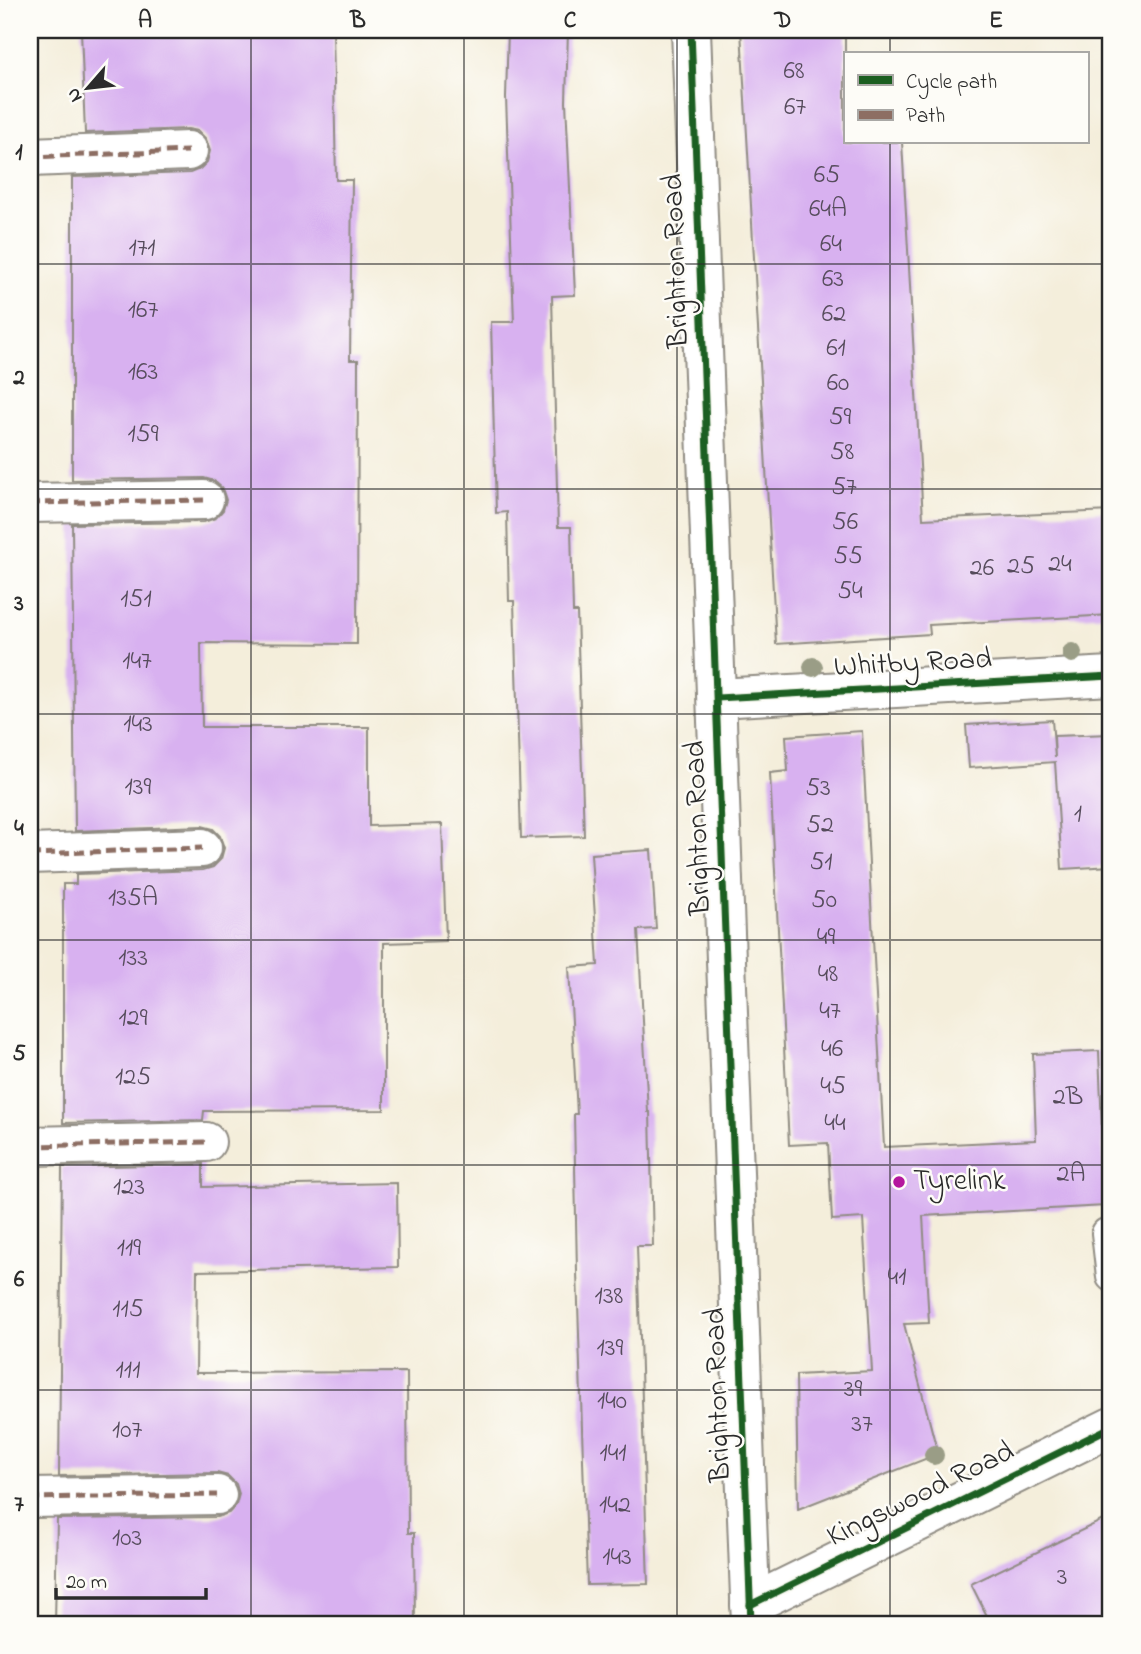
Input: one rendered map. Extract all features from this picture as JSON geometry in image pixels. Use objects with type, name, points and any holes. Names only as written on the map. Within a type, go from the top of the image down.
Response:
[{"type":"street","name":"Brighton Road","points":[[691,30],[751,1614]]},
{"type":"street","points":[[30,158],[188,152]]},
{"type":"street","points":[[30,503],[204,500]]},
{"type":"street","name":"Whitby Road","points":[[717,698],[1111,676]]},
{"type":"street","points":[[30,854],[202,848]]},
{"type":"street","points":[[30,1146],[206,1142]]},
{"type":"street","name":"Kingswood Road","points":[[751,1614],[1111,1427]]},
{"type":"street","points":[[30,1499],[217,1495]]},
{"type":"lane","points":[[1106,1233],[1111,1277]]},
{"type":"building","points":[[81,30],[333,30],[336,180],[352,180],[350,360],[358,360],[357,644],[201,643],[202,727],[369,727],[369,826],[442,824],[446,941],[384,943],[384,1110],[204,1111],[203,1120],[63,1123],[63,884],[76,884],[76,874],[203,870],[213,867],[221,859],[224,848],[220,836],[213,829],[202,826],[75,831],[72,524],[204,522],[216,518],[223,510],[226,500],[222,488],[214,481],[204,478],[72,480],[72,177],[190,173],[207,162],[210,151],[206,139],[198,131],[188,129],[85,133]]},
{"type":"building","points":[[508,30],[568,30],[566,102],[575,295],[552,296],[558,527],[571,527],[573,612],[577,612],[584,836],[521,838],[514,601],[509,601],[507,512],[496,513],[491,322],[514,322],[506,97]]},
{"type":"building","points":[[741,30],[845,30],[844,144],[902,144],[923,519],[1111,511],[1111,615],[929,625],[930,634],[776,644]]},
{"type":"building","points":[[1052,720],[1055,758],[1054,736],[1111,734],[1111,866],[1062,869],[1055,762],[969,768],[966,725]]},
{"type":"building","points":[[862,731],[884,1147],[1036,1140],[1033,1054],[1099,1051],[1105,1206],[923,1216],[929,1323],[904,1324],[938,1454],[798,1509],[796,1375],[872,1371],[863,1218],[832,1220],[828,1143],[789,1145],[770,773],[788,771],[786,736]]},
{"type":"building","points":[[651,850],[656,929],[638,930],[650,1112],[653,1246],[637,1246],[648,1584],[587,1585],[577,1272],[574,1114],[577,1114],[569,967],[598,965],[591,854]]},
{"type":"building","points":[[203,1164],[203,1187],[397,1183],[398,1267],[197,1271],[196,1373],[407,1372],[408,1533],[414,1533],[415,1624],[55,1624],[57,1519],[217,1517],[229,1513],[236,1505],[239,1494],[236,1484],[228,1476],[217,1473],[59,1476],[62,1167]]},
{"type":"building","points":[[1111,1516],[1111,1624],[991,1624],[971,1584]]},
{"type":"marked path","points":[[30,157],[188,151]]},
{"type":"marked path","points":[[30,503],[204,500]]},
{"type":"marked path","points":[[30,854],[202,848]]},
{"type":"marked path","points":[[30,1146],[206,1142]]},
{"type":"marked path","points":[[30,1498],[217,1495]]},
{"type":"cycle path","points":[[691,30],[751,1624]]},
{"type":"cycle path","points":[[717,698],[1111,676]]},
{"type":"cycle path","points":[[750,1605],[1111,1427]]},
{"type":"place","name":"Tyrelink","points":[[899,1182]]}]
